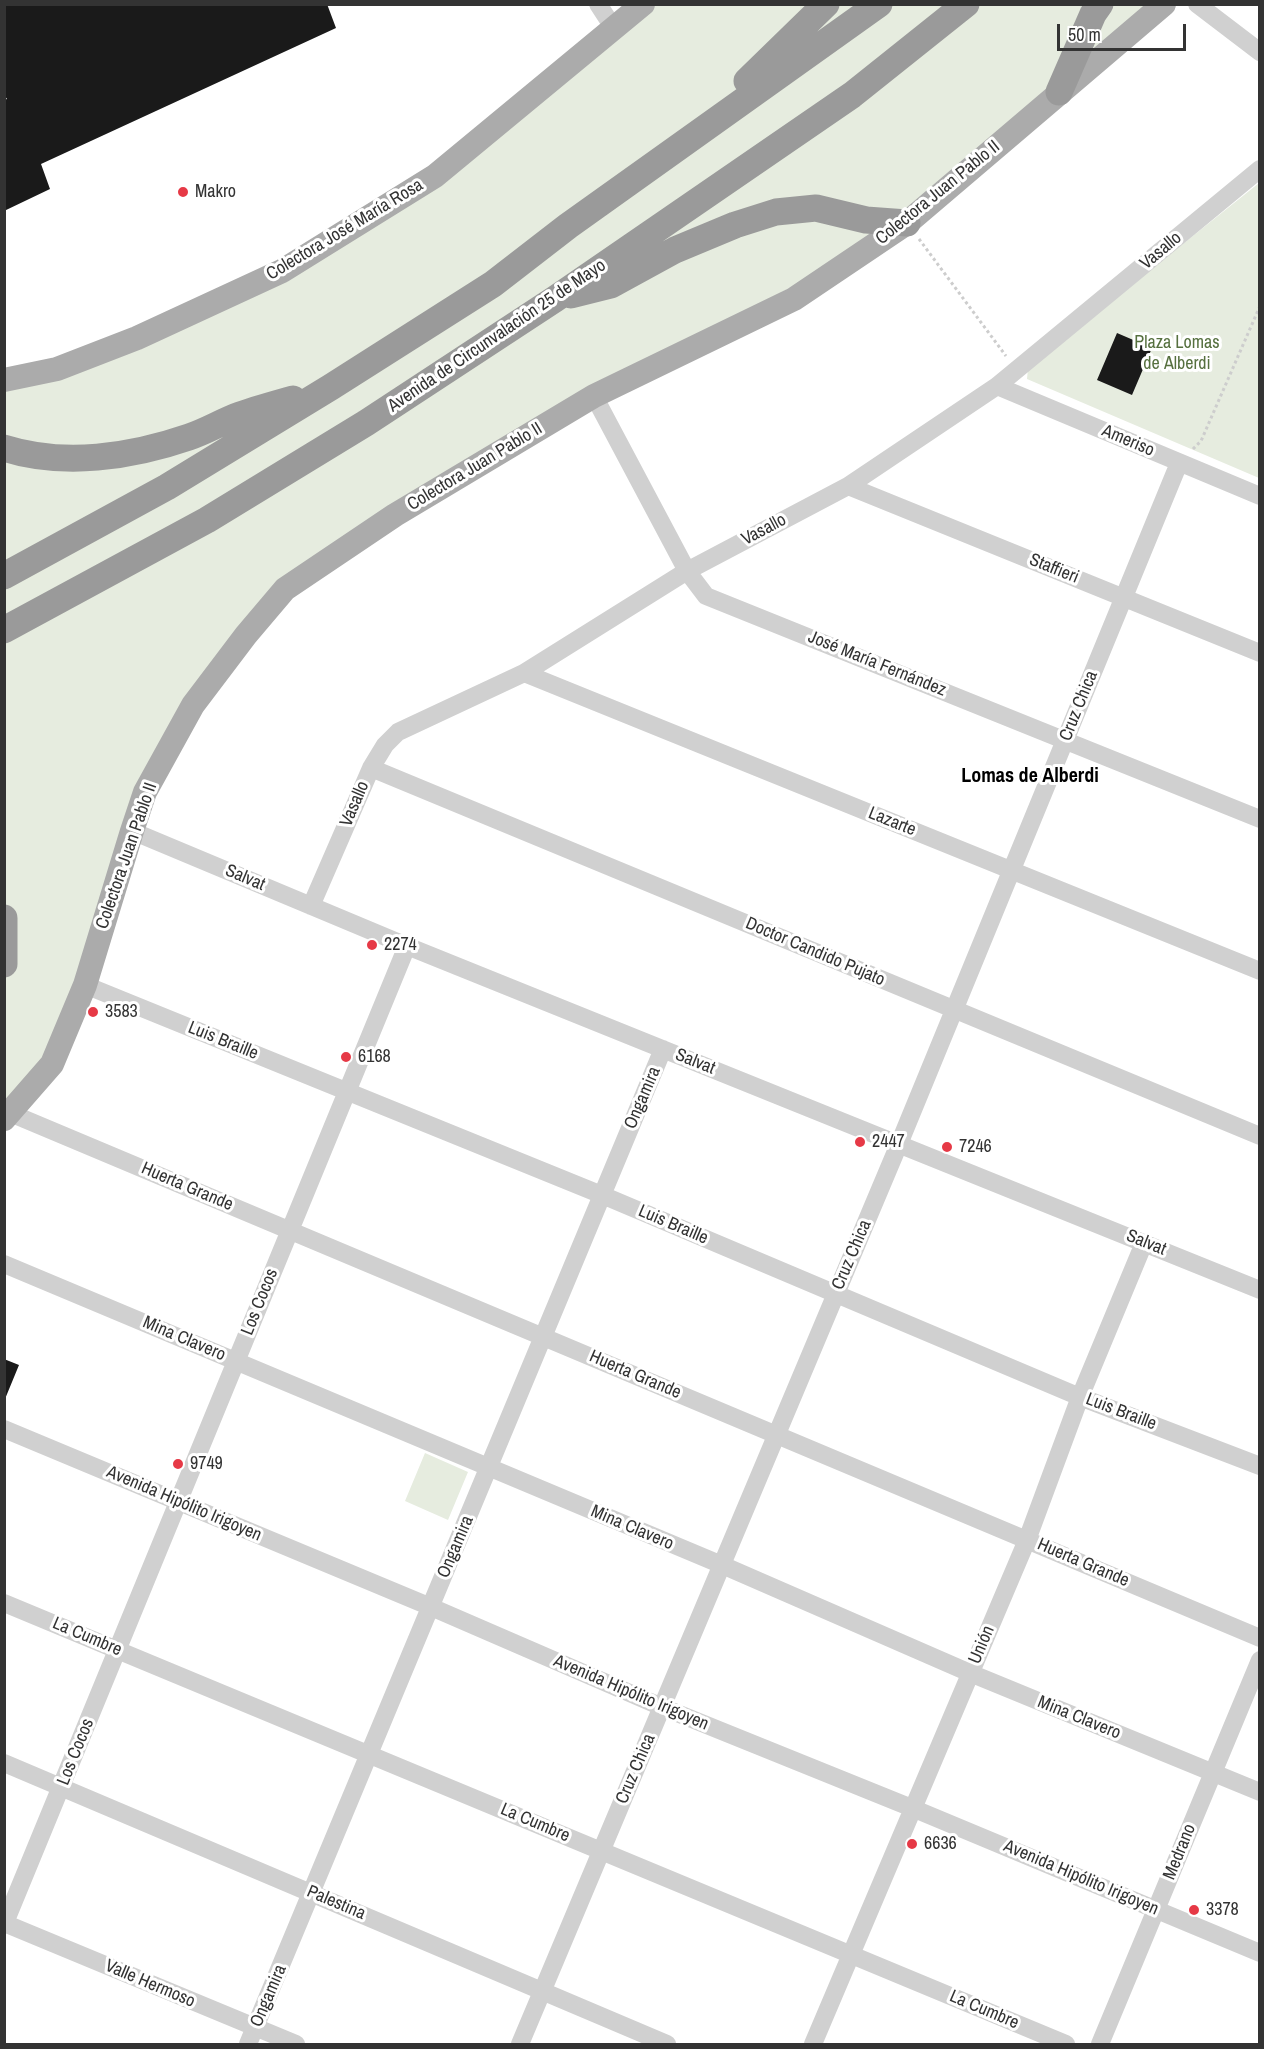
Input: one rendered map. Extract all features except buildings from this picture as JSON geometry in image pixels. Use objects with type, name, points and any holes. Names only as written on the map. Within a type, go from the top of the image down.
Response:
[{"type":"highway","points":[[684,142],[826,4]]},
{"type":"highway","points":[[4,576],[168,487],[493,284],[568,226],[879,4]]},
{"type":"highway","name":"Avenida de Circunvalación 25 de Mayo","points":[[4,630],[207,520],[366,423],[555,298],[852,95],[966,4]]},
{"type":"highway","points":[[1059,92],[1100,4]]},
{"type":"highway","points":[[555,298],[611,285],[675,250],[735,225],[776,212],[816,208],[866,220],[907,223]]},
{"type":"highway","points":[[4,447],[27,455],[78,459],[134,452],[189,437],[240,415],[331,387]]},
{"type":"highway","points":[[4,918],[4,964]]},
{"type":"main road","name":"Colectora José María Rosa","points":[[4,380],[57,369],[137,338],[282,271],[435,176],[643,4]]},
{"type":"main road","name":"Colectora Juan Pablo II","points":[[8,1116],[52,1064],[85,985],[145,792],[193,705],[246,635],[285,589],[395,515],[594,396],[794,299],[907,223],[1164,4]]},
{"type":"street","points":[[598,4],[613,27]]},
{"type":"street","points":[[1197,4],[1260,52]]},
{"type":"street","name":"Vasallo","points":[[311,906],[370,768],[384,745],[398,732],[524,674],[687,571],[848,486],[997,386],[1260,169]]},
{"type":"street","name":"Ameriso","points":[[997,386],[1260,496]]},
{"type":"street","name":"José María Fernández","points":[[594,396],[687,571],[706,596],[1260,819]]},
{"type":"street","name":"Cruz Chica","points":[[520,2044],[899,1144],[1179,463]]},
{"type":"street","name":"Staffieri","points":[[848,486],[1260,652]]},
{"type":"street","name":"Lazarte","points":[[524,674],[1260,971]]},
{"type":"street","name":"Doctor Candido Pujato","points":[[370,768],[1260,1136]]},
{"type":"street","name":"Salvat","points":[[132,831],[407,946],[1260,1290]]},
{"type":"street","name":"Los Cocos","points":[[5,1924],[407,946]]},
{"type":"street","name":"Luis Braille","points":[[85,985],[602,1195],[1080,1397],[1260,1466]]},
{"type":"street","name":"Ongamira","points":[[252,2036],[663,1049]]},
{"type":"street","name":"Huerta Grande","points":[[8,1116],[290,1230],[1260,1638]]},
{"type":"street","name":"Unión","points":[[813,2044],[1027,1540],[1080,1397],[1144,1243]]},
{"type":"street","name":"Mina Clavero","points":[[4,1264],[722,1565],[970,1673],[1260,1792]]},
{"type":"street","name":"Avenida Hipólito Irigoyen","points":[[4,1429],[431,1607],[662,1707],[1260,1953]]},
{"type":"street","name":"La Cumbre","points":[[4,1603],[1066,2044]]},
{"type":"street","name":"Medrano","points":[[1100,2044],[1260,1660]]},
{"type":"street","name":"Palestina","points":[[4,1763],[667,2044]]},
{"type":"street","name":"Valle Hermoso","points":[[5,1924],[252,2036],[296,2044]]},
{"type":"path","points":[[907,223],[1017,370]]},
{"type":"path","points":[[1179,463],[1201,441],[1260,306]]},
{"type":"green space","points":[[643,5],[1164,5],[907,223],[594,396],[285,589],[145,792],[52,1064],[5,1119],[5,380],[137,338],[435,176]]},
{"type":"green space","name":"Plaza Lomas de Alberdi","points":[[1259,183],[1259,478],[1027,379],[1028,368]]},
{"type":"green space","points":[[425,1453],[468,1472],[448,1520],[405,1501]]},
{"type":"place","name":"Makro","points":[[183,192]]},
{"type":"place","name":"2274","points":[[372,945]]},
{"type":"place","name":"3583","points":[[93,1012]]},
{"type":"place","name":"6168","points":[[346,1057]]},
{"type":"place","name":"2447","points":[[860,1142]]},
{"type":"place","name":"7246","points":[[947,1147]]},
{"type":"place","name":"9749","points":[[178,1464]]},
{"type":"place","name":"6636","points":[[912,1844]]},
{"type":"place","name":"3378","points":[[1194,1910]]},
{"type":"district","name":"Lomas de Alberdi","points":[[1030,777]]}]
